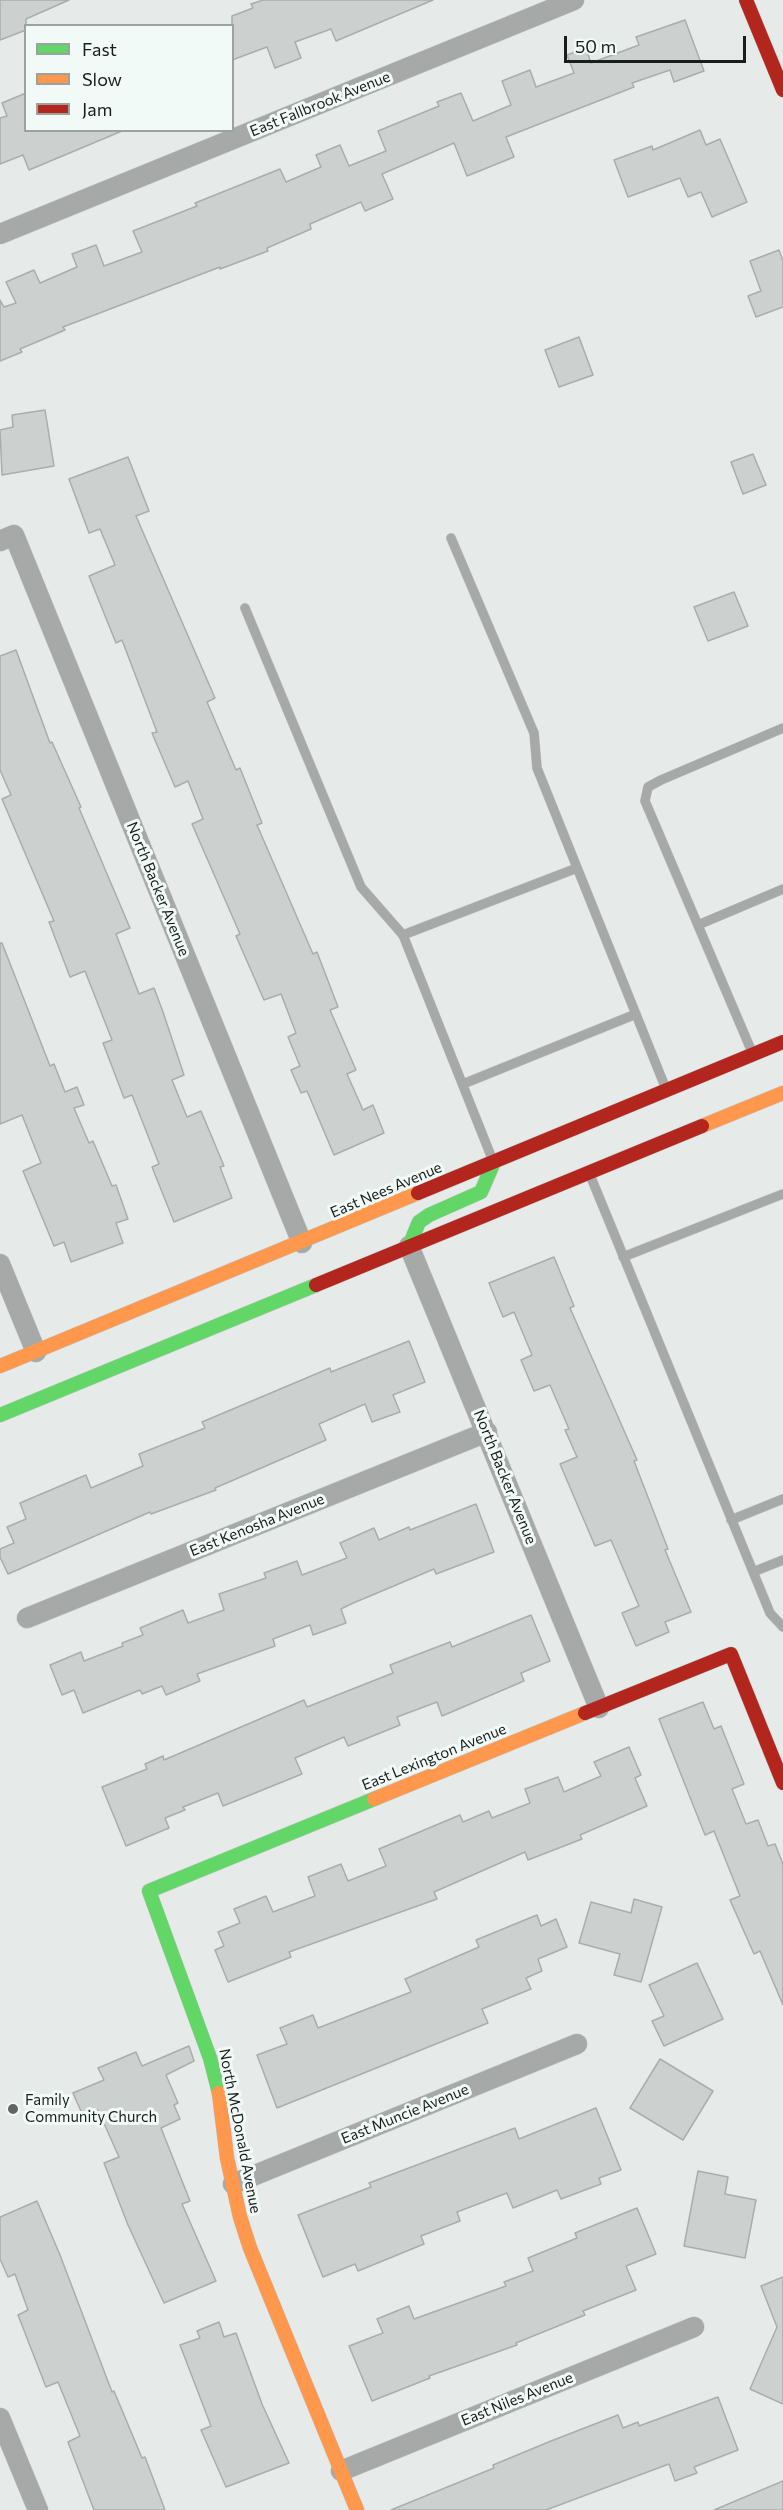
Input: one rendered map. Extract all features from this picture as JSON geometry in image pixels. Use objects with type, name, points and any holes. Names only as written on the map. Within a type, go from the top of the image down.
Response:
[{"type":"main road","points":[[746,0],[783,90]]},
{"type":"main road","name":"East Nees Avenue","points":[[0,1366],[302,1243],[783,1042]]},
{"type":"main road","points":[[0,1415],[783,1093]]},
{"type":"main road","points":[[409,1246],[419,1222],[429,1215],[482,1192],[494,1162]]},
{"type":"main road","name":"East Lexington Avenue","points":[[149,1891],[731,1654],[783,1783]]},
{"type":"main road","name":"North McDonald Avenue","points":[[149,1891],[210,2058],[219,2094],[232,2184],[250,2248],[357,2510]]},
{"type":"street","name":"East Fallbrook Avenue","points":[[0,234],[574,0]]},
{"type":"street","name":"North Backer Avenue","points":[[7,538],[302,1243]]},
{"type":"street","name":"North Backer Avenue","points":[[409,1246],[599,1708]]},
{"type":"street","points":[[0,1263],[36,1352]]},
{"type":"street","name":"East Kenosha Avenue","points":[[27,1618],[487,1432]]},
{"type":"street","name":"East Muncie Avenue","points":[[232,2184],[577,2044]]},
{"type":"street","name":"East Niles Avenue","points":[[341,2471],[694,2327]]},
{"type":"street","points":[[0,2418],[37,2510]]},
{"type":"lane","points":[[451,538],[534,733],[537,768],[667,1091]]},
{"type":"lane","points":[[245,608],[362,887],[403,935],[494,1162]]},
{"type":"lane","points":[[753,1054],[645,801],[648,787],[661,780],[783,728]]},
{"type":"lane","points":[[403,935],[577,868]]},
{"type":"lane","points":[[698,925],[783,889]]},
{"type":"lane","points":[[462,1084],[636,1014]]},
{"type":"lane","points":[[589,1173],[770,1614],[783,1627]]},
{"type":"lane","points":[[623,1257],[783,1194]]},
{"type":"lane","points":[[731,1520],[783,1499]]},
{"type":"lane","points":[[753,1572],[783,1560]]},
{"type":"building","points":[[0,0],[69,0],[26,19],[24,31],[0,40]]},
{"type":"building","points":[[263,0],[433,0],[336,41],[331,29],[295,42],[301,58],[275,68],[267,47],[234,59],[232,16],[253,8],[251,4]]},
{"type":"building","points":[[685,20],[704,71],[674,82],[670,70],[632,83],[634,87],[506,137],[514,157],[467,176],[454,143],[382,174],[393,199],[365,211],[361,202],[310,224],[311,229],[267,248],[268,251],[63,327],[65,330],[20,349],[22,352],[0,361],[0,300],[4,307],[16,303],[6,282],[34,270],[40,283],[77,267],[72,254],[96,245],[104,266],[142,252],[133,231],[197,206],[195,203],[280,169],[286,182],[321,167],[316,155],[340,145],[349,166],[386,151],[378,131],[439,106],[437,102],[461,93],[473,121],[511,105],[502,81],[530,70],[536,87],[574,73],[567,55],[586,48],[591,63],[639,45],[636,37]]},
{"type":"building","points":[[24,94],[24,132],[120,132],[29,170],[23,155],[0,164],[0,118],[7,116],[2,103]]},
{"type":"building","points":[[700,130],[706,145],[720,139],[747,202],[712,217],[701,192],[688,197],[680,178],[628,197],[614,160],[652,146],[653,150]]},
{"type":"building","points":[[779,250],[783,261],[783,307],[756,317],[748,296],[761,291],[750,261]]},
{"type":"building","points":[[579,337],[593,375],[559,387],[545,350]]},
{"type":"building","points":[[45,410],[54,466],[2,475],[0,430],[13,427],[12,415]]},
{"type":"building","points":[[753,454],[766,485],[743,494],[731,462]]},
{"type":"building","points":[[128,457],[149,511],[136,516],[215,698],[207,702],[236,770],[240,768],[262,823],[257,825],[313,954],[317,952],[338,1007],[330,1010],[356,1070],[347,1074],[363,1110],[373,1105],[384,1133],[334,1155],[307,1091],[301,1093],[291,1070],[300,1066],[288,1037],[296,1033],[281,994],[264,1000],[236,936],[240,934],[192,824],[203,819],[188,781],[175,787],[152,733],[157,732],[122,640],[116,643],[89,576],[115,565],[100,529],[89,533],[69,479]]},
{"type":"building","points":[[734,592],[748,626],[708,641],[694,607]]},
{"type":"building","points":[[16,650],[50,743],[52,742],[81,807],[79,808],[130,928],[116,934],[139,994],[154,988],[163,1012],[184,1075],[172,1080],[187,1117],[201,1111],[224,1166],[220,1167],[232,1198],[174,1222],[152,1167],[159,1164],[132,1095],[124,1098],[103,1043],[112,1040],[85,971],[70,977],[49,922],[54,921],[2,799],[11,795],[0,770],[0,656]]},
{"type":"building","points":[[0,943],[2,943],[50,1066],[54,1064],[65,1092],[77,1087],[84,1105],[74,1108],[89,1143],[93,1141],[112,1186],[116,1185],[128,1219],[116,1223],[123,1243],[71,1262],[64,1242],[54,1246],[23,1171],[41,1163],[22,1115],[0,1124]]},
{"type":"building","points":[[554,1257],[574,1306],[570,1308],[637,1460],[634,1461],[668,1549],[665,1550],[691,1612],[665,1622],[669,1632],[636,1646],[622,1613],[639,1606],[611,1540],[595,1546],[560,1464],[577,1457],[565,1430],[569,1429],[550,1385],[534,1391],[521,1360],[532,1355],[514,1312],[503,1317],[489,1283]]},
{"type":"building","points":[[409,1341],[425,1382],[393,1395],[400,1412],[372,1422],[365,1404],[319,1424],[326,1440],[215,1488],[216,1490],[151,1514],[150,1512],[8,1574],[0,1557],[0,1549],[14,1543],[7,1527],[26,1519],[20,1503],[86,1475],[91,1488],[143,1466],[139,1454],[205,1428],[202,1422],[330,1368],[331,1372]]},
{"type":"building","points":[[476,1504],[494,1552],[436,1574],[434,1569],[351,1604],[341,1609],[346,1623],[313,1635],[310,1625],[273,1639],[275,1646],[197,1674],[200,1681],[166,1695],[162,1686],[142,1694],[140,1690],[83,1713],[74,1690],[62,1695],[50,1665],[81,1652],[84,1661],[123,1646],[122,1643],[143,1635],[140,1628],[183,1610],[188,1623],[224,1610],[219,1594],[266,1578],[264,1573],[297,1561],[302,1575],[347,1558],[340,1543],[374,1528],[379,1540]]},
{"type":"building","points":[[531,1615],[550,1661],[521,1673],[524,1681],[442,1716],[437,1702],[397,1717],[400,1725],[348,1746],[344,1737],[295,1758],[302,1774],[223,1806],[218,1793],[183,1807],[185,1810],[165,1818],[169,1828],[126,1846],[102,1787],[147,1769],[145,1764],[163,1756],[164,1760],[304,1700],[307,1707],[393,1673],[390,1665],[450,1642],[452,1647]]},
{"type":"building","points":[[703,1702],[714,1729],[721,1726],[744,1784],[732,1789],[746,1824],[758,1820],[768,1846],[775,1844],[783,1864],[783,2005],[760,1951],[754,1954],[730,1900],[740,1896],[714,1831],[705,1835],[659,1719]]},
{"type":"building","points":[[629,1747],[641,1775],[635,1778],[647,1806],[580,1835],[582,1839],[528,1860],[525,1852],[434,1892],[437,1899],[289,1952],[291,1957],[228,1982],[215,1950],[224,1946],[218,1932],[240,1923],[234,1909],[266,1896],[273,1912],[315,1896],[308,1877],[341,1864],[348,1881],[386,1866],[379,1849],[460,1815],[463,1822],[489,1811],[492,1818],[530,1803],[525,1789],[558,1777],[564,1792],[601,1776],[594,1762]]},
{"type":"building","points":[[634,1899],[662,1907],[641,1982],[614,1975],[620,1954],[579,1943],[591,1902],[631,1913]]},
{"type":"building","points":[[537,1915],[541,1926],[556,1919],[567,1947],[538,1959],[542,1971],[526,1978],[531,1989],[482,2009],[488,2023],[277,2108],[257,2055],[287,2044],[280,2028],[313,2015],[318,2028],[411,1992],[405,1979],[479,1947],[476,1940]]},
{"type":"building","points":[[697,1963],[723,2019],[664,2046],[652,2021],[664,2016],[649,1985]]},
{"type":"building","points":[[189,2046],[194,2061],[166,2075],[178,2103],[174,2105],[180,2119],[161,2128],[190,2201],[182,2204],[216,2281],[164,2303],[128,2225],[104,2163],[119,2157],[98,2110],[83,2116],[73,2093],[104,2080],[98,2068],[136,2052],[142,2066]]},
{"type":"building","points":[[660,2059],[713,2091],[683,2140],[630,2108]]},
{"type":"building","points":[[596,2108],[621,2170],[599,2178],[601,2184],[561,2199],[557,2190],[513,2208],[507,2193],[457,2212],[460,2221],[421,2236],[424,2244],[358,2271],[355,2264],[323,2277],[298,2215],[371,2187],[369,2183],[515,2128],[519,2139]]},
{"type":"building","points":[[698,2171],[728,2177],[725,2194],[756,2200],[745,2258],[684,2246]]},
{"type":"building","points":[[37,2201],[112,2392],[114,2391],[142,2458],[145,2457],[165,2510],[94,2510],[68,2442],[80,2436],[58,2382],[46,2387],[18,2315],[28,2310],[15,2274],[8,2277],[0,2259],[0,2217]]},
{"type":"building","points":[[637,2208],[656,2254],[626,2266],[636,2290],[583,2311],[585,2315],[516,2343],[517,2345],[429,2376],[430,2378],[372,2401],[349,2346],[383,2333],[377,2319],[409,2306],[414,2319],[506,2286],[504,2282],[533,2271],[528,2258],[577,2238],[575,2233]]},
{"type":"building","points":[[783,2277],[783,2404],[750,2389],[777,2327],[761,2286]]},
{"type":"building","points":[[219,2322],[224,2337],[236,2333],[262,2404],[289,2463],[226,2487],[201,2430],[211,2426],[180,2345],[200,2338],[197,2331]]},
{"type":"building","points":[[718,2397],[738,2450],[694,2467],[697,2473],[675,2481],[669,2464],[546,2510],[391,2510],[494,2468],[493,2465],[618,2415],[623,2428],[638,2422],[639,2426]]},
{"type":"building","points":[[783,2481],[783,2510],[714,2510]]},
{"type":"traffic: fast","points":[[409,1246],[419,1222],[429,1215],[481,1192],[494,1162]]},
{"type":"traffic: fast","points":[[0,1415],[316,1285]]},
{"type":"traffic: fast","points":[[219,2093],[210,2058],[149,1891],[374,1799]]},
{"type":"traffic: slow","points":[[702,1126],[783,1093]]},
{"type":"traffic: slow","points":[[0,1366],[418,1193]]},
{"type":"traffic: slow","points":[[374,1799],[585,1713]]},
{"type":"traffic: slow","points":[[219,2093],[227,2158],[240,2217],[250,2248],[357,2510]]},
{"type":"traffic: jam","points":[[746,0],[783,90]]},
{"type":"traffic: jam","points":[[418,1193],[783,1042]]},
{"type":"traffic: jam","points":[[316,1285],[702,1126]]},
{"type":"traffic: jam","points":[[585,1713],[731,1654],[783,1783]]},
{"type":"place","name":"Family Community Church","points":[[13,2109]]}]
